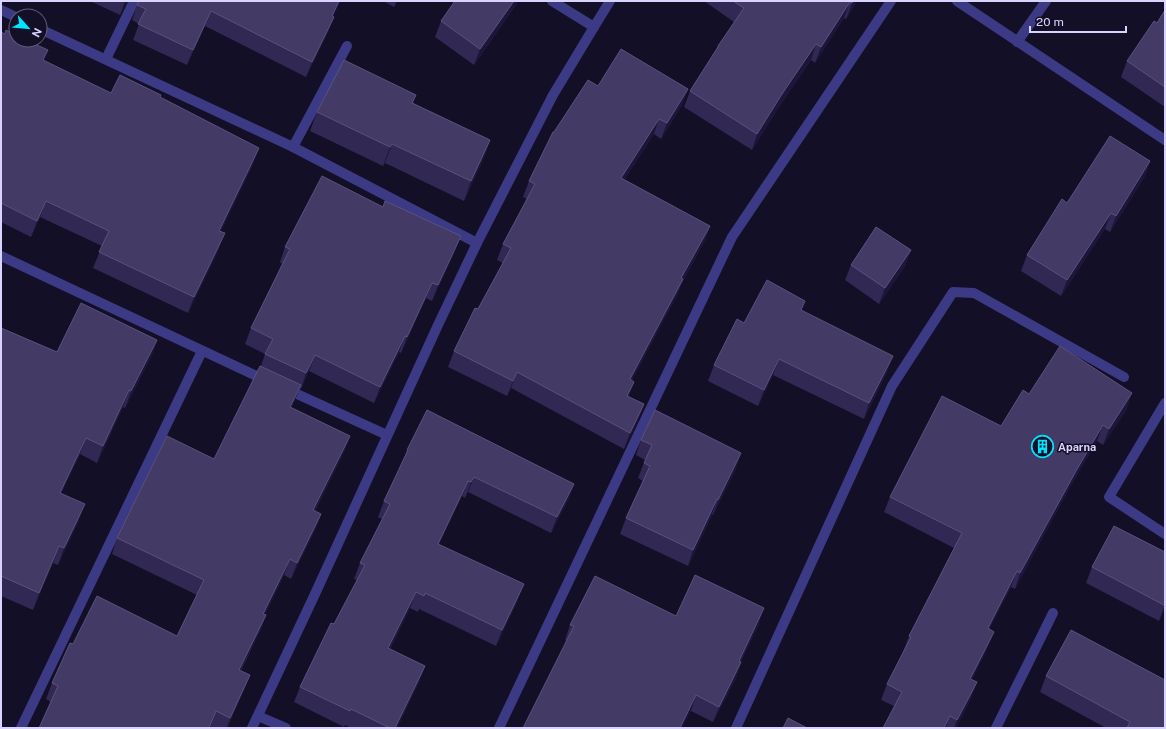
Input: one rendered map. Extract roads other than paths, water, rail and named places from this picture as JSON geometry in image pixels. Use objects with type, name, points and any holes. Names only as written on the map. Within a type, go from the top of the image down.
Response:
[{"type":"street","points":[[106,59],[134,1]]},
{"type":"street","points":[[552,1],[594,27]]},
{"type":"street","points":[[252,728],[477,243],[553,95],[610,1]]},
{"type":"street","points":[[499,728],[732,237],[892,1]]},
{"type":"street","points":[[957,1],[1165,140]]},
{"type":"street","points":[[1017,42],[1046,1]]},
{"type":"street","points":[[48,33],[293,147],[477,243]]},
{"type":"street","points":[[293,147],[347,46]]},
{"type":"street","points":[[1,256],[202,351],[388,435]]},
{"type":"street","points":[[736,728],[892,386],[953,292],[974,293],[1124,377]]},
{"type":"street","points":[[21,728],[202,351]]},
{"type":"street","points":[[1165,403],[1109,497],[1165,534]]},
{"type":"street","points":[[996,728],[1053,613]]},
{"type":"street","points":[[258,716],[286,728]]},
{"type":"place","name":"Aparna","points":[[1043,447]]}]
